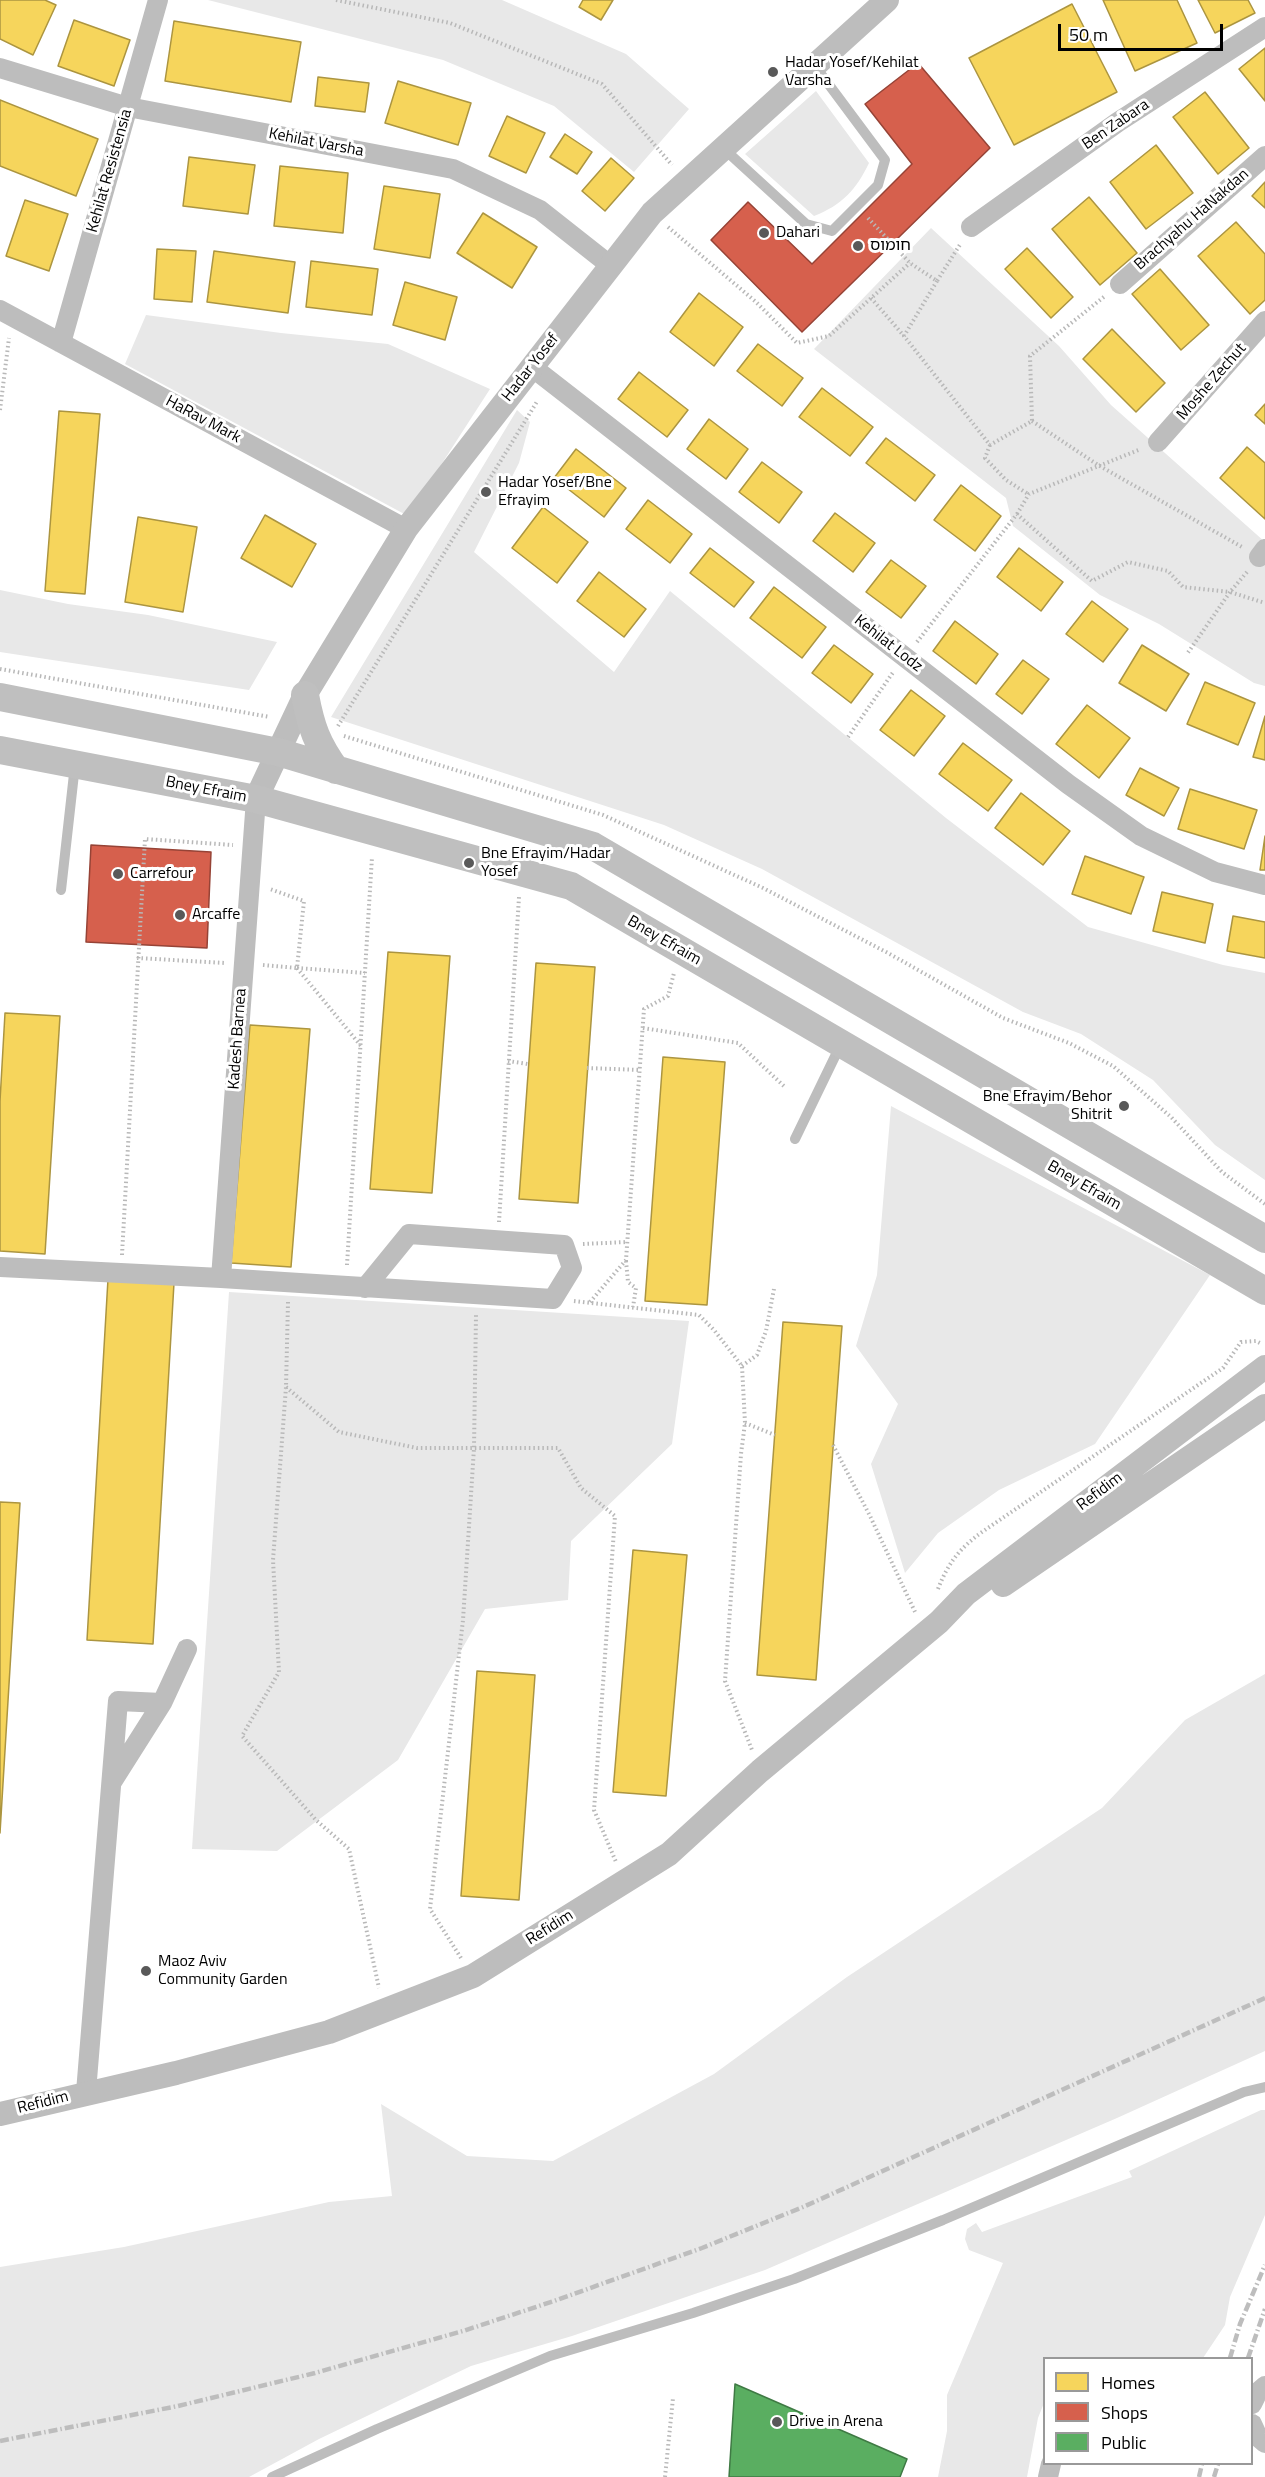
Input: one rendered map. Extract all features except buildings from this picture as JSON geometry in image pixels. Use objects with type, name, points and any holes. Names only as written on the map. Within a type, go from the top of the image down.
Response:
[{"type":"main road","points":[[305,695],[310,725],[319,747],[336,770]]},
{"type":"main road","points":[[0,696],[278,752],[594,846],[1265,1239]]},
{"type":"main road","name":"Bney Efraim","points":[[0,750],[256,800],[571,886],[1265,1291]]},
{"type":"street","name":"Kehilat Resistensia","points":[[61,343],[158,0]]},
{"type":"street","name":"Hadar Yosef","points":[[256,800],[305,695],[406,529],[541,374],[611,266],[652,213],[887,0]]},
{"type":"street","name":"Ben Zabara","points":[[970,227],[1118,122],[1265,27]]},
{"type":"street","name":"Kehilat Varsha","points":[[0,68],[128,107],[453,169],[540,210],[611,266]]},
{"type":"street","name":"Brachyahu HaNakdan","points":[[1120,284],[1265,156]]},
{"type":"street","name":"HaRav Mark","points":[[6,314],[406,529]]},
{"type":"street","name":"Moshe Zechut","points":[[1158,442],[1265,321]]},
{"type":"street","name":"Kehilat Lodz","points":[[541,374],[1068,784],[1141,837],[1215,872],[1265,885]]},
{"type":"street","name":"Kadesh Barnea","points":[[221,1278],[256,800]]},
{"type":"street","points":[[0,1267],[221,1278],[355,1288],[553,1299],[572,1268],[564,1245],[409,1234],[355,1288]]},
{"type":"street","name":"Refidim","points":[[0,2114],[86,2092],[176,2073],[307,2038],[384,2013],[473,1976],[669,1854],[931,1615],[966,1594],[1265,1367]]},
{"type":"street","name":"Refidim","points":[[931,1615],[971,1607],[1265,1406]]},
{"type":"street","name":"Refidim","points":[[112,1782],[162,1703],[187,1649]]},
{"type":"street","name":"Refidim","points":[[86,2092],[118,1701],[162,1703]]},
{"type":"street","points":[[1253,2401],[1265,2386]]},
{"type":"street","points":[[1253,2428],[1258,2437],[1265,2443]]},
{"type":"lane","points":[[723,148],[806,224],[832,231],[878,185],[885,160],[815,65]]},
{"type":"lane","points":[[61,890],[75,765]]},
{"type":"lane","points":[[795,1139],[841,1044]]},
{"type":"lane","points":[[272,2477],[352,2440],[550,2356],[693,2313],[794,2279],[943,2220],[1244,2092],[1265,2087]]},
{"type":"path","points":[[336,0],[450,23],[602,84],[686,182]]},
{"type":"path","points":[[857,206],[909,263],[937,281]]},
{"type":"path","points":[[652,213],[756,302],[797,343],[829,336],[909,263]]},
{"type":"path","points":[[664,238],[679,221]]},
{"type":"path","points":[[904,336],[970,227]]},
{"type":"path","points":[[1032,421],[1030,356],[1120,284]]},
{"type":"path","points":[[871,298],[990,445]]},
{"type":"path","points":[[0,410],[6,314]]},
{"type":"path","points":[[333,732],[541,374]]},
{"type":"path","points":[[1029,495],[1006,480],[985,458],[990,445],[1032,421]]},
{"type":"path","points":[[1032,421],[1098,465],[1262,553],[1230,592],[1187,654]]},
{"type":"path","points":[[848,737],[905,657],[1017,514],[1029,495],[1158,442]]},
{"type":"path","points":[[1017,514],[1092,581],[1128,562],[1168,571],[1183,587],[1230,592],[1265,603]]},
{"type":"path","points":[[355,1288],[361,1046],[374,832]]},
{"type":"path","points":[[120,1274],[145,839],[252,846]]},
{"type":"path","points":[[498,1240],[521,873]]},
{"type":"path","points":[[250,881],[304,902],[297,968],[361,1046]]},
{"type":"path","points":[[633,1307],[636,1288],[628,1282],[626,1260],[644,1009],[668,996],[680,950]]},
{"type":"path","points":[[137,958],[365,973]]},
{"type":"path","points":[[643,1028],[738,1043],[786,1088]]},
{"type":"path","points":[[508,1061],[528,1064]]},
{"type":"path","points":[[587,1068],[640,1070]]},
{"type":"path","points":[[564,1245],[627,1242]]},
{"type":"path","points":[[589,1303],[626,1260]]},
{"type":"path","points":[[289,1282],[286,1387],[273,1560],[279,1672],[242,1736],[316,1820],[349,1849],[384,2013]]},
{"type":"path","points":[[742,1366],[757,1355],[766,1330],[774,1289]]},
{"type":"path","points":[[473,1976],[430,1909],[463,1620],[474,1448],[477,1295]]},
{"type":"path","points":[[553,1299],[699,1315],[742,1366],[746,1423],[741,1454],[725,1681],[760,1771]]},
{"type":"path","points":[[936,1594],[946,1568],[967,1542],[1223,1368],[1241,1342],[1256,1341],[1265,1346]]},
{"type":"path","points":[[286,1387],[339,1432],[417,1448],[558,1448],[581,1488],[615,1516],[594,1810],[624,1882]]},
{"type":"path","points":[[746,1423],[775,1435]]},
{"type":"path","points":[[834,1445],[917,1616],[931,1615]]},
{"type":"path","points":[[665,2477],[673,2398]]},
{"type":"shaded area","points":[[208,0],[502,0],[626,54],[689,109],[634,172],[554,106],[443,60]]},
{"type":"shaded area","points":[[816,91],[869,163],[847,196],[833,207],[814,216],[745,154]]},
{"type":"shaded area","points":[[931,228],[1059,346],[1111,405],[1265,542],[1265,686],[1254,683],[1159,624],[1100,595],[1013,526],[1006,498],[814,349]]},
{"type":"shaded area","points":[[146,315],[281,333],[388,344],[490,389],[408,516],[125,364]]},
{"type":"shaded area","points":[[517,410],[530,422],[519,463],[474,552],[614,672],[670,591],[946,818],[1088,927],[1223,965],[1265,973],[1265,1180],[1215,1145],[1153,1080],[1081,1034],[1023,1012],[762,869],[664,825],[331,717]]},
{"type":"shaded area","points":[[0,590],[68,604],[148,615],[277,642],[249,690],[0,652]]},
{"type":"shaded area","points":[[891,1106],[1210,1275],[1095,1444],[999,1490],[938,1533],[905,1573],[871,1464],[898,1404],[856,1346],[877,1275]]},
{"type":"shaded area","points":[[229,1292],[689,1321],[672,1444],[571,1541],[568,1600],[485,1609],[398,1760],[277,1851],[192,1849]]},
{"type":"shaded area","points":[[1265,1674],[1265,2051],[1117,2118],[765,2270],[572,2336],[471,2366],[319,2439],[249,2477],[0,2477],[0,2267],[124,2247],[329,2202],[392,2196],[381,2104],[467,2156],[553,2161],[714,2074],[847,1977],[1102,1808],[1185,1720]]},
{"type":"shaded area","points":[[1265,2110],[1265,2215],[1230,2297],[1225,2325],[1204,2357],[1043,2357],[1043,2406],[1038,2418],[1027,2477],[938,2477],[947,2431],[947,2395],[1003,2263],[969,2250],[965,2239],[967,2229],[976,2223],[982,2232],[1132,2177],[1129,2171]]},
{"type":"railway","points":[[0,2441],[178,2406],[315,2373],[463,2331],[554,2301],[702,2248],[803,2207],[1265,1998]]},
{"type":"railway","points":[[1230,2357],[1240,2324],[1265,2265]]},
{"type":"railway","points":[[1248,2357],[1265,2309]]},
{"type":"railway","points":[[1199,2477],[1202,2465]]},
{"type":"railway","points":[[1214,2477],[1218,2465]]},
{"type":"place","name":"Hadar Yosef/Kehilat Varsha","points":[[773,72]]},
{"type":"place","name":"Dahari","points":[[764,233]]},
{"type":"place","name":"חומוס","points":[[858,246]]},
{"type":"place","name":"Hadar Yosef/Bne Efrayim","points":[[486,492]]},
{"type":"place","name":"Bne Efrayim/Hadar Yosef","points":[[469,863]]},
{"type":"place","name":"Carrefour","points":[[118,874]]},
{"type":"place","name":"Arcaffe","points":[[180,915]]},
{"type":"place","name":"Bne Efrayim/Behor Shitrit","points":[[1124,1106]]},
{"type":"place","name":"Maoz Aviv Community Garden","points":[[146,1971]]},
{"type":"place","name":"Drive in Arena","points":[[777,2422]]}]
